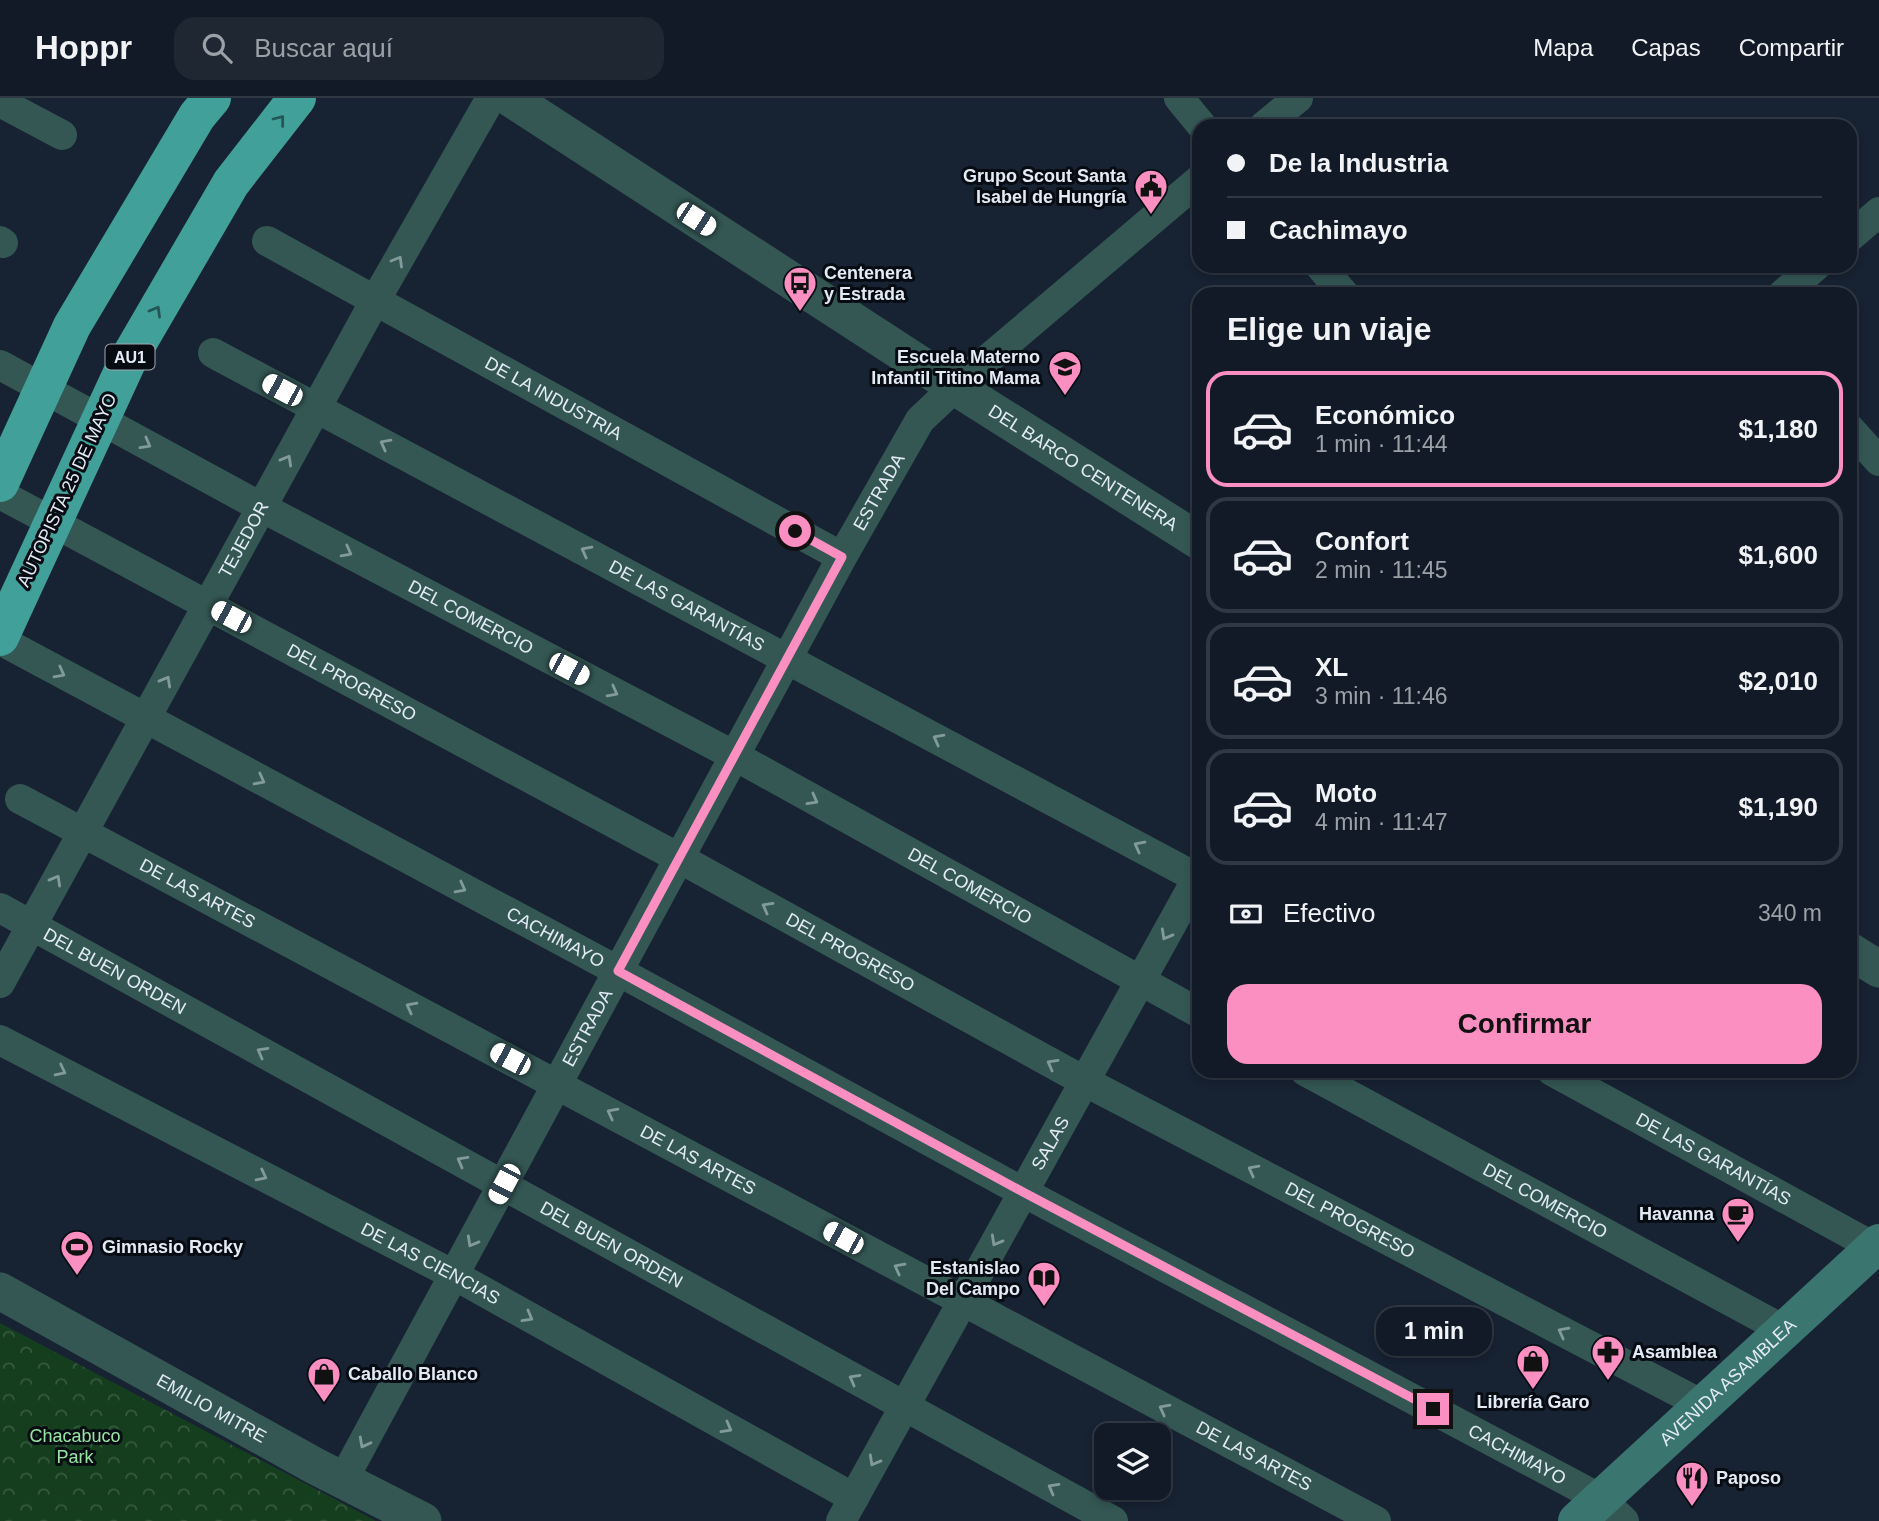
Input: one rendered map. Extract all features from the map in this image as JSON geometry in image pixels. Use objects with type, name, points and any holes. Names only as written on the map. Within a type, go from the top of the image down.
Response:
[{"type":"highway","points":[[0,483],[72,326],[197,116],[212,98]]},
{"type":"highway","name":"AUTOPISTA 25 DE MAYO","points":[[0,639],[128,360],[231,183],[297,98]]},
{"type":"main road","name":"AVENIDA ASAMBLEA","points":[[1601,1514],[1703,1405],[1877,1245]]},
{"type":"street","name":"TEJEDOR","points":[[0,983],[316,407],[491,98]]},
{"type":"street","name":"DEL BARCO CENTENERA","points":[[510,98],[955,387],[1192,537]]},
{"type":"street","points":[[1180,98],[1196,119]]},
{"type":"street","points":[[1272,119],[1298,98]]},
{"type":"street","points":[[0,102],[62,135]]},
{"type":"street","name":"ESTRADA","points":[[343,1480],[842,557],[920,420],[955,387],[1192,186]]},
{"type":"street","points":[[1857,231],[1879,212]]},
{"type":"street","name":"DE LA INDUSTRIA","points":[[267,240],[842,557]]},
{"type":"street","points":[[1326,273],[1338,287]]},
{"type":"street","points":[[1791,287],[1808,273]]},
{"type":"street","name":"DE LAS GARANTÍAS","points":[[213,353],[1192,874]]},
{"type":"street","name":"DEL COMERCIO","points":[[0,365],[261,507],[735,756],[1192,1009]]},
{"type":"street","points":[[1857,437],[1879,461]]},
{"type":"street","name":"DEL PROGRESO","points":[[0,495],[679,858],[1084,1081],[1703,1405]]},
{"type":"street","name":"CACHIMAYO","points":[[0,639],[1023,1192],[1601,1514]]},
{"type":"street","name":"DE LAS ARTES","points":[[20,799],[1376,1521]]},
{"type":"street","name":"SALAS","points":[[847,1509],[1192,888]]},
{"type":"street","name":"DEL BUEN ORDEN","points":[[0,908],[1113,1521]]},
{"type":"street","points":[[1857,955],[1879,969]]},
{"type":"street","name":"DE LAS CIENCIAS","points":[[0,1040],[454,1275],[847,1509]]},
{"type":"street","name":"DEL COMERCIO","points":[[1318,1078],[1784,1330]]},
{"type":"street","name":"DE LAS GARANTÍAS","points":[[1565,1078],[1877,1245]]},
{"type":"street","name":"EMILIO MITRE","points":[[0,1291],[343,1480],[423,1521]]},
{"type":"green space","name":"Chacabuco Park","points":[[0,1323],[333,1498],[376,1521],[0,1521]]},
{"type":"place","name":"Grupo Scout Santa Isabel de Hungría","points":[[1151,216]]},
{"type":"place","name":"Centenera y Estrada","points":[[800,313]]},
{"type":"place","name":"Escuela Materno Infantil Titino Mama","points":[[1065,397]]},
{"type":"place","name":"Havanna","points":[[1738,1244]]},
{"type":"place","name":"Gimnasio Rocky","points":[[77,1277]]},
{"type":"place","name":"Estanislao Del Campo","points":[[1044,1308]]},
{"type":"place","name":"Asamblea","points":[[1608,1382]]},
{"type":"place","name":"Librería Garo","points":[[1533,1391]]},
{"type":"place","name":"Caballo Blanco","points":[[324,1404]]},
{"type":"place","name":"Paposo","points":[[1692,1508]]},
{"type":"route","points":[[795,531],[842,557],[618,971],[1023,1192],[1433,1409]]}]
